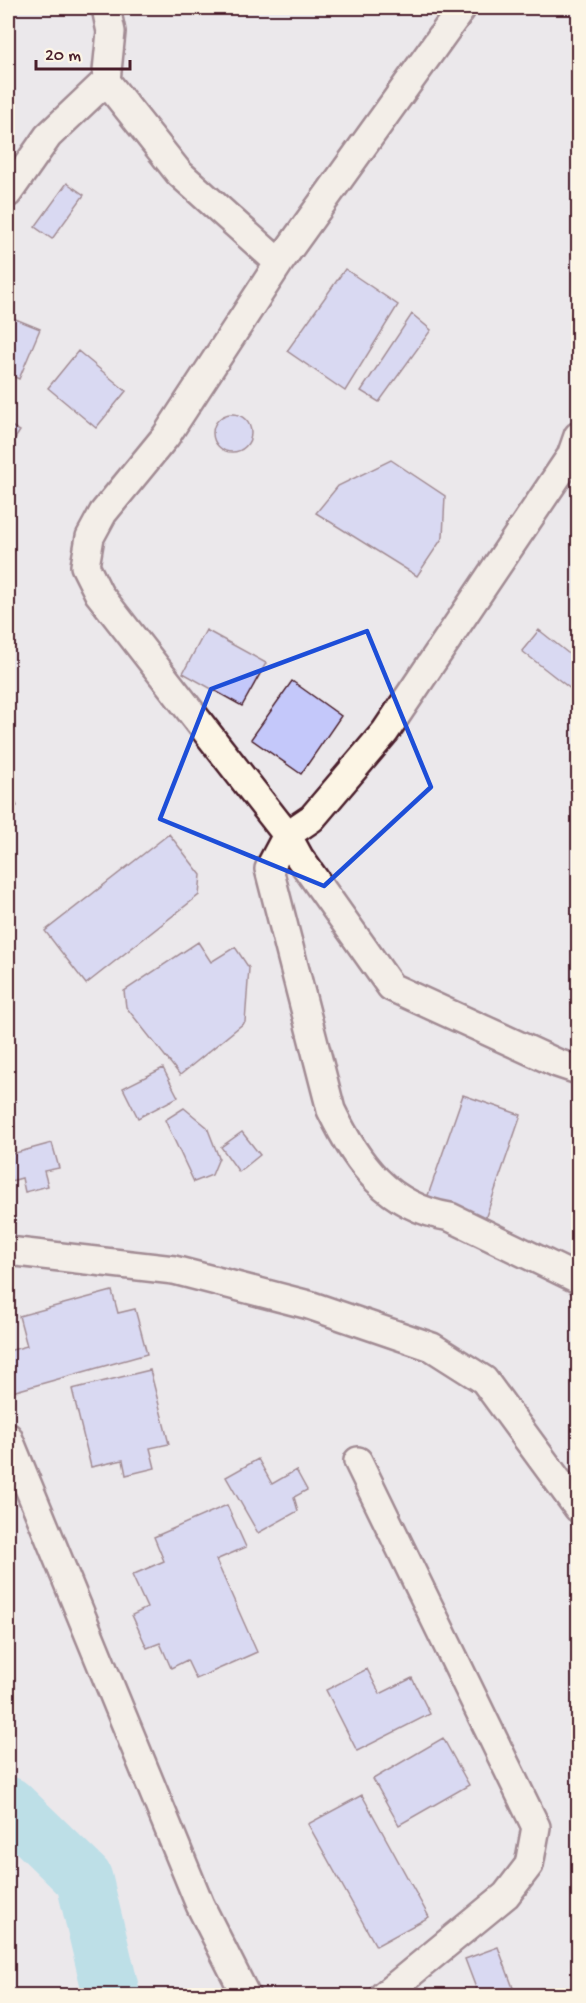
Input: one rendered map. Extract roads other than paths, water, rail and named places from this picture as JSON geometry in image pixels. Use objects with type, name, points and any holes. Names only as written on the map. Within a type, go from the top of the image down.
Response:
[{"type":"street","points":[[8,193],[48,136],[106,81],[111,32],[106,8]]},
{"type":"street","points":[[462,8],[279,263],[166,436],[103,513],[90,537],[85,566],[99,594],[287,835],[299,857],[391,987],[557,1063],[579,1070]]},
{"type":"street","points":[[106,81],[179,173],[279,263]]},
{"type":"street","points":[[579,436],[571,456],[386,732],[312,818],[287,835],[269,869],[330,1110],[344,1138],[370,1174],[393,1196],[409,1206],[429,1214],[450,1217],[579,1279]]},
{"type":"street","points":[[8,1251],[174,1270],[309,1305],[432,1347],[484,1380],[579,1508]]},
{"type":"street","points":[[8,1437],[200,1905],[246,1995]]},
{"type":"street","points":[[358,1461],[536,1827],[529,1865],[506,1894],[383,1995]]},
{"type":"waterway","points":[[8,1805],[84,1879],[112,1996]]}]
